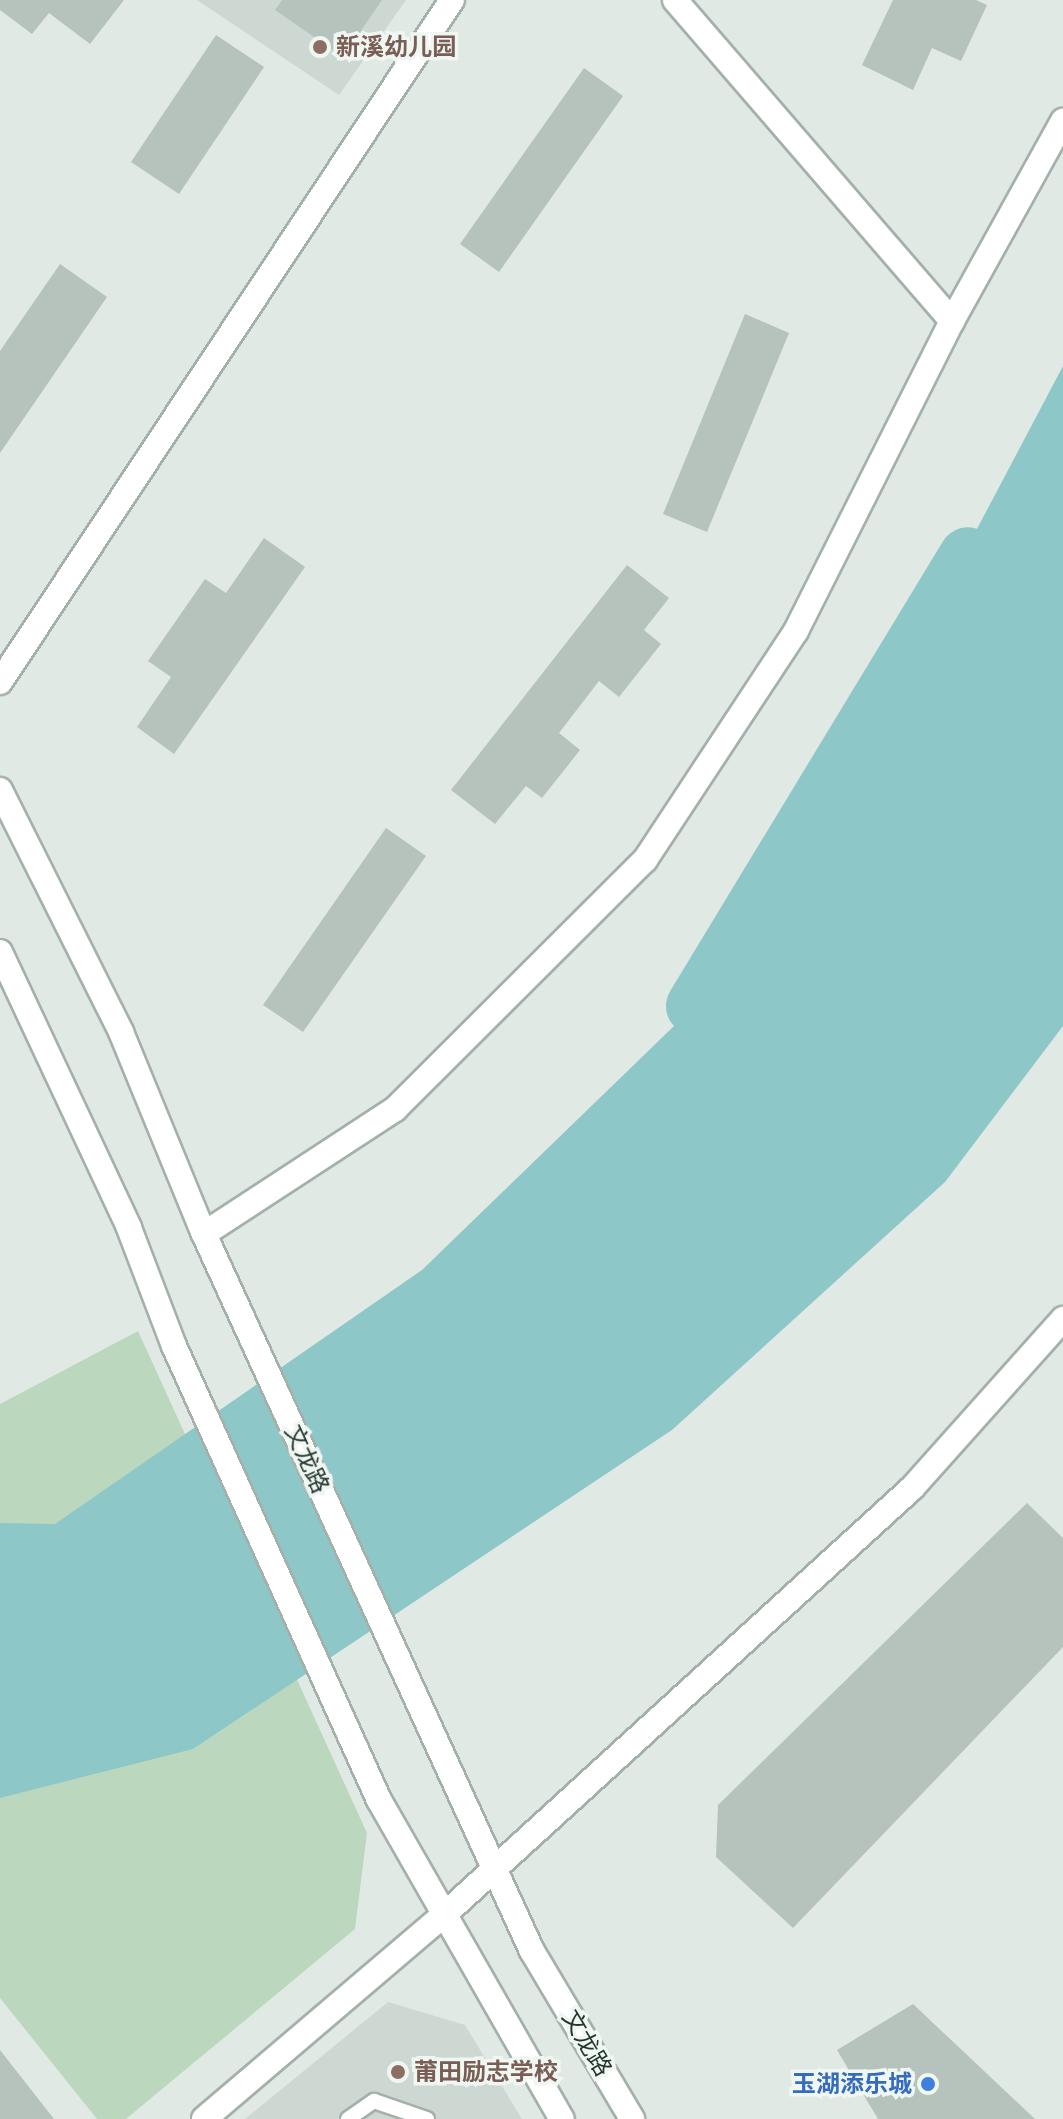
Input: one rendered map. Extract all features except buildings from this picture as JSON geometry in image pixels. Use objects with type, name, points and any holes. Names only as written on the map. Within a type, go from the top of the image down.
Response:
[{"type":"street","points":[[0,682],[452,0]]},
{"type":"street","points":[[675,0],[952,321]]},
{"type":"street","points":[[204,1234],[395,1109],[645,860],[796,631],[952,321],[1063,121]]},
{"type":"street","name":"文龙路","points":[[0,790],[121,1032],[242,1319],[532,1951],[632,2119]]},
{"type":"street","points":[[0,952],[129,1228],[174,1346],[362,1762],[562,2119]]},
{"type":"street","points":[[204,2119],[445,1914],[912,1488],[1063,1319]]},
{"type":"lane","points":[[348,2119],[374,2101],[427,2119]]},
{"type":"shaded area","name":"新溪幼儿园","points":[[197,0],[406,0],[339,95]]},
{"type":"shaded area","name":"莆田励志学校","points":[[388,2002],[465,2025],[522,2119],[245,2119]]},
{"type":"green space","points":[[138,1331],[367,1833],[355,1929],[126,2119],[97,2119],[0,1998],[0,1404]]},
{"type":"water","points":[[1063,366],[1063,1026],[945,1182],[672,1430],[193,1749],[0,1798],[0,1523],[55,1524],[422,1270],[674,1026],[837,794]]},
{"type":"waterway","points":[[695,1006],[968,556]]},
{"type":"place","name":"新溪幼儿园","points":[[320,47]]},
{"type":"place","name":"莆田励志学校","points":[[398,2072]]},
{"type":"place","name":"玉湖添乐城","points":[[928,2084]]}]
